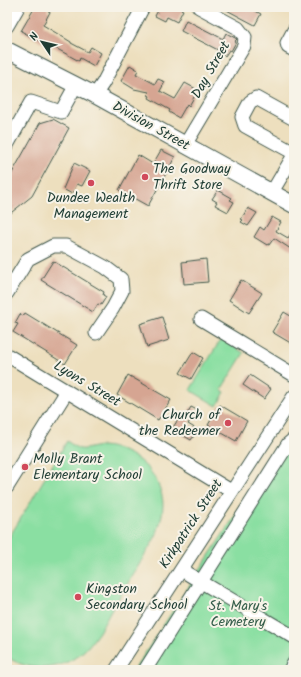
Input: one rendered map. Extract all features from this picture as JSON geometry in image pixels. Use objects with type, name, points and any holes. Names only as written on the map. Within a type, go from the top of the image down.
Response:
[{"type":"main road","name":"Division Street","points":[[7,50],[95,95],[294,205]]},
{"type":"street","points":[[7,26],[18,7]]},
{"type":"street","points":[[95,95],[142,7]]},
{"type":"street","name":"Day Street","points":[[185,145],[244,46],[245,37],[238,28],[199,7]]},
{"type":"street","points":[[294,30],[287,42],[288,47],[294,50]]},
{"type":"street","points":[[7,144],[31,102],[61,112],[76,85]]},
{"type":"street","points":[[272,192],[294,154],[245,126],[242,117],[250,102],[256,98],[294,119]]},
{"type":"street","points":[[7,293],[28,259],[53,246],[66,246],[105,267],[121,279],[122,291],[113,308],[96,333]]},
{"type":"street","points":[[201,319],[294,374]]},
{"type":"street","name":"Lyons Street","points":[[7,356],[231,491]]},
{"type":"street","points":[[7,487],[67,391]]},
{"type":"street","name":"Kirkpatrick Street","points":[[116,670],[231,491],[293,400]]},
{"type":"street","points":[[145,670],[288,444],[294,439]]},
{"type":"street","points":[[188,574],[294,637]]},
{"type":"street","points":[[290,670],[294,663]]},
{"type":"green space","points":[[221,339],[244,353],[221,390],[225,392],[217,406],[190,390]]},
{"type":"green space","name":"St. Mary's Cemetery","points":[[294,426],[294,670],[134,670]]},
{"type":"green space","name":"Kingston Secondary School","points":[[67,441],[80,449],[102,446],[112,448],[132,455],[140,461],[148,468],[159,486],[163,501],[162,516],[156,536],[91,643],[83,652],[63,664],[40,668],[18,663],[7,657],[7,541]]},
{"type":"building","points":[[35,7],[49,7],[47,10],[50,12],[43,25],[88,52],[91,47],[101,53],[94,66],[80,58],[79,61],[21,31]]},
{"type":"building","points":[[160,7],[176,7],[183,10],[177,22],[167,17],[165,21],[155,16]]},
{"type":"building","points":[[221,7],[248,7],[261,14],[255,25]]},
{"type":"building","points":[[186,20],[223,39],[226,33],[237,39],[231,51],[229,50],[225,56],[219,52],[220,51],[181,31]]},
{"type":"building","points":[[130,65],[138,70],[136,74],[155,84],[158,79],[165,82],[160,91],[175,99],[185,83],[198,90],[189,106],[187,104],[179,118],[169,112],[170,110],[149,98],[149,92],[134,89],[121,81]]},
{"type":"building","points":[[53,119],[69,128],[32,196],[7,216],[7,182],[40,123]]},
{"type":"building","name":"The Goodway Thrift Store","points":[[161,150],[175,157],[148,206],[119,190],[138,155],[153,164]]},
{"type":"building","points":[[74,163],[90,171],[82,186],[77,184],[72,194],[63,189]]},
{"type":"building","points":[[218,190],[232,198],[230,200],[234,202],[228,212],[215,205],[217,202],[212,199]]},
{"type":"building","points":[[248,208],[257,213],[248,226],[241,222],[243,220],[241,219]]},
{"type":"building","points":[[272,217],[281,222],[276,231],[288,238],[294,229],[294,251],[274,238],[269,245],[267,245],[254,237],[260,227],[264,230]]},
{"type":"building","points":[[206,259],[208,282],[184,284],[182,262]]},
{"type":"building","points":[[53,261],[104,292],[103,295],[106,297],[101,305],[98,304],[93,312],[41,280]]},
{"type":"building","points":[[241,280],[262,293],[249,313],[229,300]]},
{"type":"building","points":[[284,312],[294,318],[294,345],[272,332]]},
{"type":"building","points":[[25,313],[77,345],[65,364],[13,332],[18,324],[15,323],[20,314],[23,316]]},
{"type":"building","points":[[162,317],[169,340],[147,347],[140,324]]},
{"type":"building","points":[[193,352],[203,358],[191,379],[180,373]]},
{"type":"building","points":[[128,375],[171,400],[158,420],[117,395]]},
{"type":"building","points":[[250,375],[271,389],[264,399],[243,385]]},
{"type":"building","name":"Church of the Redeemer","points":[[220,405],[247,421],[236,441],[208,425]]},
{"type":"building","points":[[191,407],[197,410],[188,424],[198,430],[191,440],[172,429],[179,418],[183,420]]},
{"type":"place","name":"The Goodway Thrift Store","points":[[145,177]]},
{"type":"place","name":"Dundee Wealth Management","points":[[91,183]]},
{"type":"place","name":"Church of the Redeemer","points":[[228,423]]},
{"type":"place","name":"Molly Brant Elementary School","points":[[25,467]]},
{"type":"place","name":"Kingston Secondary School","points":[[78,597]]}]
